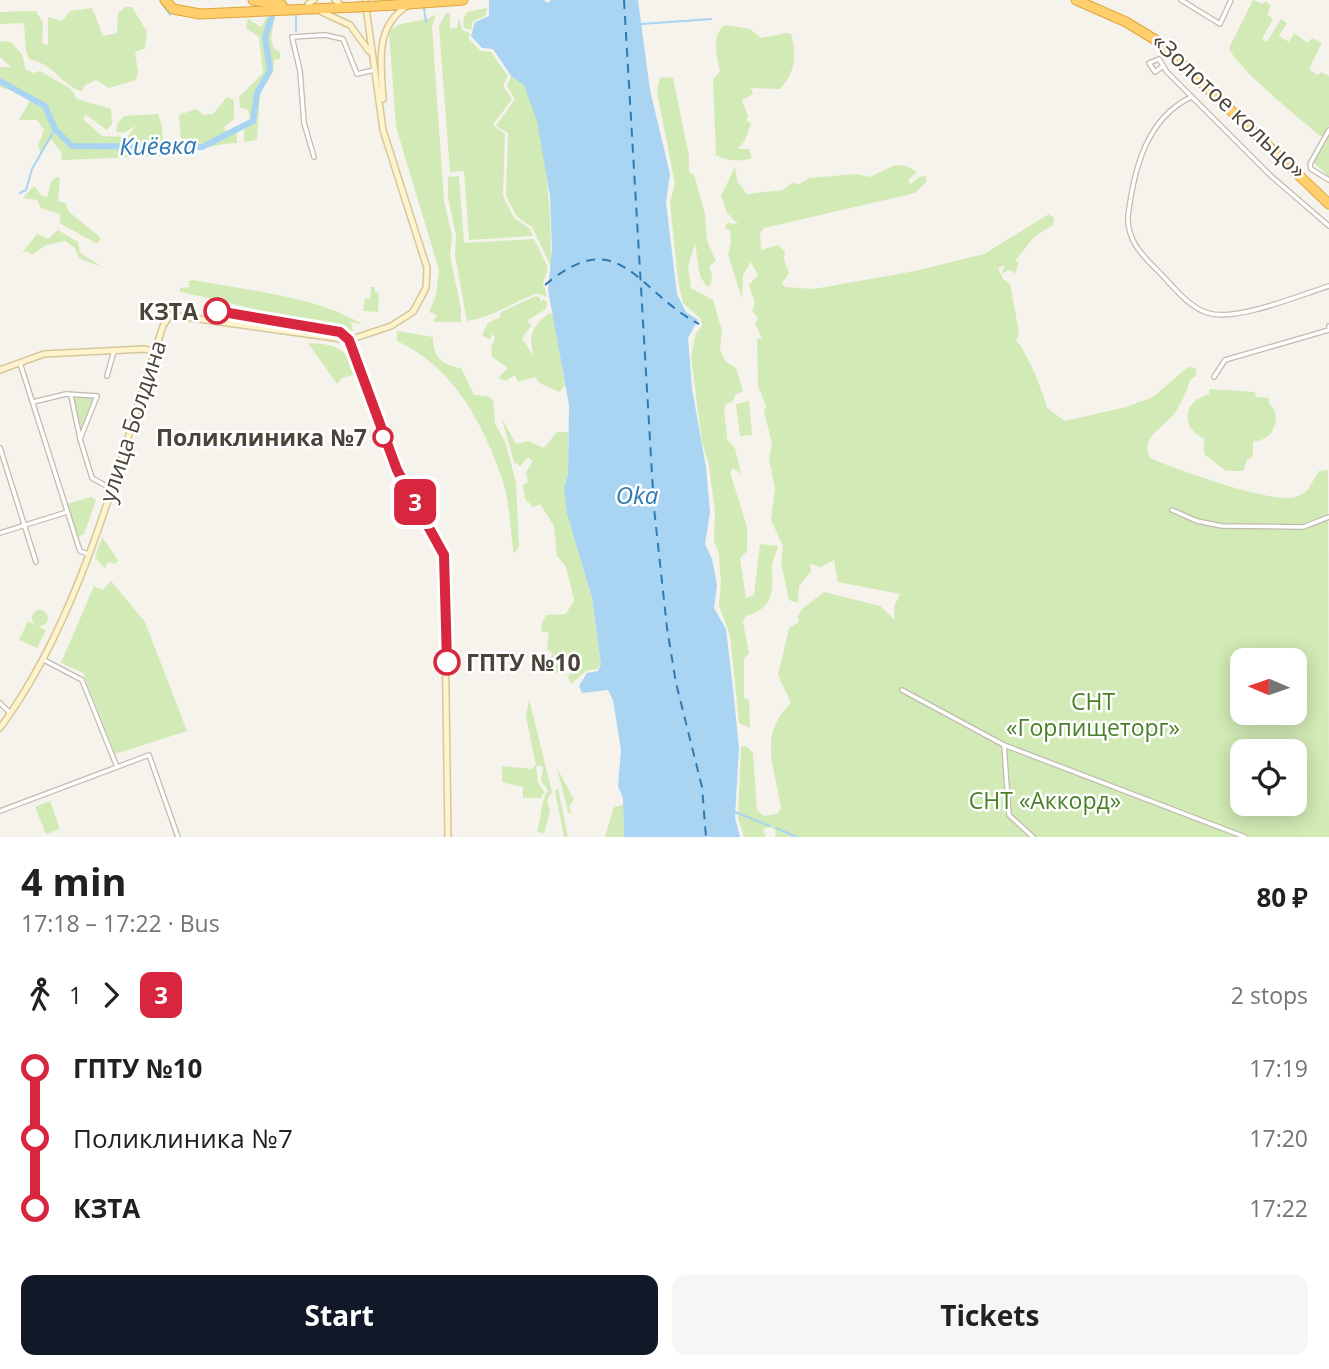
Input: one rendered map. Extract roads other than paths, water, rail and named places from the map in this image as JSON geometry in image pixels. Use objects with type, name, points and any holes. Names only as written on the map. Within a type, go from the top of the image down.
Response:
[{"type":"highway","points":[[165,0],[173,9],[200,14],[337,1],[395,5],[463,0]]},
{"type":"highway","points":[[253,0],[265,4],[360,3],[383,0]]},
{"type":"highway","name":"«Золотое кольцо»","points":[[1076,0],[1145,33],[1196,76],[1329,204]]},
{"type":"highway","name":"«Золотое кольцо»","points":[[1089,0],[1129,18],[1169,44],[1329,196]]},
{"type":"main road","points":[[360,3],[373,59]]},
{"type":"main road","points":[[310,4],[350,25],[373,59]]},
{"type":"main road","points":[[382,116],[382,41],[386,26],[410,4]]},
{"type":"main road","name":"улица Болдина","points":[[0,728],[44,660],[88,554],[165,322],[172,313],[349,340],[402,320],[419,306],[428,279],[418,231],[386,143],[373,59]]},
{"type":"main road","points":[[349,340],[397,470],[444,555],[448,837]]},
{"type":"main road","points":[[0,370],[44,354],[145,349],[155,352]]},
{"type":"street","points":[[1181,0],[1220,24],[1231,0]]},
{"type":"street","points":[[314,158],[304,123],[300,71],[292,37],[325,35],[343,38],[357,74],[376,70]]},
{"type":"street","points":[[1167,72],[1151,71],[1149,63],[1155,58],[1271,176],[1329,226]]},
{"type":"street","points":[[1159,72],[1163,66]]},
{"type":"street","points":[[1191,97],[1164,114],[1152,129],[1145,145],[1128,216],[1128,226],[1136,248],[1194,306],[1209,313],[1234,314],[1329,286]]},
{"type":"street","points":[[1329,130],[1310,164],[1311,169],[1329,180]]},
{"type":"street","points":[[1214,377],[1225,360],[1329,330],[1329,326]]},
{"type":"street","points":[[107,376],[114,351]]},
{"type":"street","points":[[20,363],[80,551],[88,554]]},
{"type":"street","points":[[33,402],[66,394],[97,396],[80,439]]},
{"type":"street","points":[[71,396],[92,478],[110,488]]},
{"type":"street","points":[[0,448],[36,562]]},
{"type":"street","points":[[1172,510],[1197,521],[1222,526],[1303,527],[1329,517]]},
{"type":"street","points":[[0,533],[67,512]]},
{"type":"street","points":[[44,660],[82,680],[117,767]]},
{"type":"street","points":[[902,690],[1004,745],[1245,837]]},
{"type":"street","points":[[0,703],[10,714]]},
{"type":"street","points":[[1004,745],[1009,815],[1033,837]]},
{"type":"street","points":[[0,811],[149,755],[178,837]]},
{"type":"water","name":"Oka","points":[[489,0],[544,0],[548,3],[551,0],[638,0],[650,90],[670,174],[666,202],[677,294],[686,312],[698,320],[688,338],[692,389],[706,467],[710,512],[705,544],[712,559],[717,585],[714,608],[726,629],[733,689],[739,748],[735,817],[740,837],[624,837],[623,798],[618,786],[621,750],[613,700],[608,690],[582,693],[579,686],[587,673],[598,671],[601,664],[592,598],[567,514],[564,487],[568,475],[569,405],[548,290],[552,249],[550,196],[537,121],[524,85],[511,76],[493,49],[482,48],[471,36],[475,22],[489,16]]},
{"type":"waterway","points":[[160,0],[170,15]]},
{"type":"waterway","points":[[424,8],[426,22]]},
{"type":"waterway","name":"Киёвка","points":[[0,81],[45,106],[55,129],[72,146],[202,147],[253,121],[257,93],[270,70],[265,37],[274,10]]},
{"type":"waterway","points":[[296,15],[296,31]]},
{"type":"waterway","points":[[641,24],[711,19]]},
{"type":"waterway","points":[[20,193],[26,190],[32,169],[55,129]]},
{"type":"waterway","points":[[735,812],[770,826]]},
{"type":"waterway","points":[[776,828],[797,837]]},
{"type":"place","name":"КЗТА","points":[[217,311]]},
{"type":"place","name":"Поликлиника №7","points":[[383,437]]},
{"type":"place","name":"ГПТУ №10","points":[[447,662]]},
{"type":"park label","name":"СНТ «Горпищеторг»","points":[[1093,714]]},
{"type":"park label","name":"СНТ «Аккорд»","points":[[1045,800]]}]
